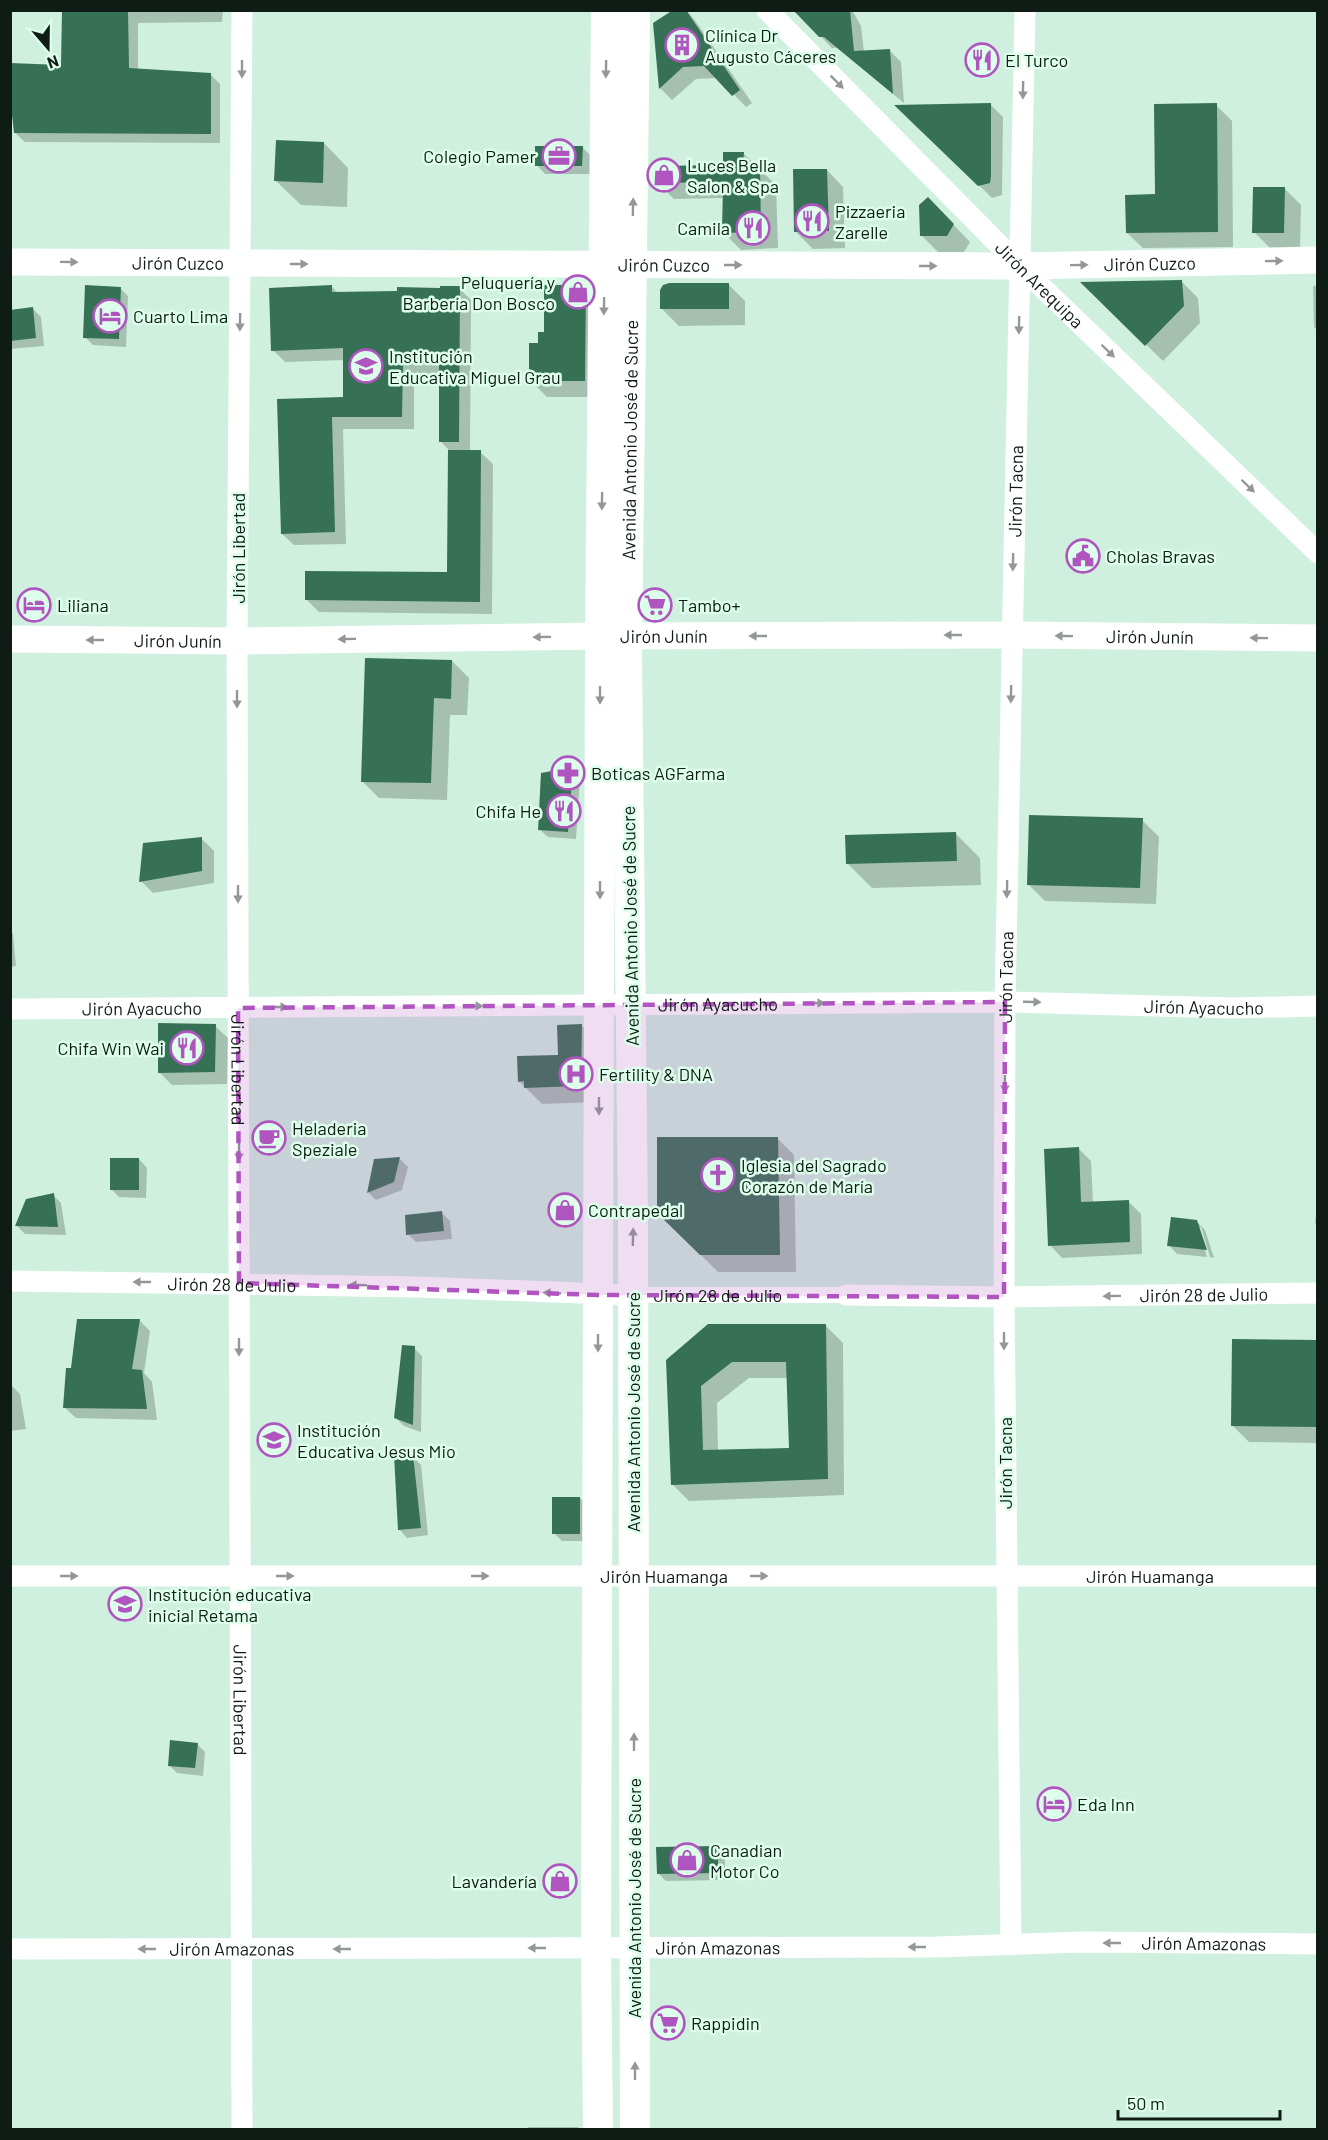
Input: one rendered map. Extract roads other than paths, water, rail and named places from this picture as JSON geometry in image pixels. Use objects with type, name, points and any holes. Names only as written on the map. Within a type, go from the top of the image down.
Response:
[{"type":"main road","name":"Avenida Antonio José de Sucre","points":[[606,10],[618,265]]},
{"type":"main road","name":"Avenida Antonio José de Sucre","points":[[598,2130],[596,1948],[599,1005],[614,636],[618,265],[635,10]]},
{"type":"main road","name":"Avenida Antonio José de Sucre","points":[[614,636],[631,1004],[635,2130]]},
{"type":"street","name":"Jirón Libertad","points":[[242,10],[237,641],[242,2130]]},
{"type":"street","name":"Jirón Arequipa","points":[[767,10],[1020,266],[1317,554]]},
{"type":"street","name":"Jirón Tacna","points":[[1011,1945],[1004,1297],[1005,1002],[1024,10]]},
{"type":"street","name":"Jirón Cuzco","points":[[10,262],[1020,266],[1317,260]]},
{"type":"street","name":"Jirón Junín","points":[[10,639],[237,641],[614,636],[1012,635],[1317,638]]},
{"type":"street","name":"Jirón Ayacucho","points":[[10,1009],[1005,1002],[1233,1008],[1317,1006]]},
{"type":"street","name":"Jirón 28 de Julio","points":[[10,1281],[418,1287],[598,1295],[1004,1297],[1317,1293]]},
{"type":"street","name":"Jirón Huamanga","points":[[10,1576],[1317,1576]]},
{"type":"street","name":"Jirón Amazonas","points":[[10,1949],[938,1947],[1082,1942],[1317,1944]]},
{"type":"place","name":"Clínica Dr Augusto Cáceres","points":[[682,45]]},
{"type":"place","name":"El Turco","points":[[982,60]]},
{"type":"place","name":"Colegio Pamer","points":[[559,156]]},
{"type":"place","name":"Luces Bella Salon & Spa","points":[[664,175]]},
{"type":"place","name":"Pizzaeria Zarelle","points":[[812,221]]},
{"type":"place","name":"Camila","points":[[753,228]]},
{"type":"place","name":"Peluquería y Barbería Don Bosco","points":[[578,292]]},
{"type":"place","name":"Cuarto Lima","points":[[110,316]]},
{"type":"place","name":"Institución Educativa Miguel Grau","points":[[366,366]]},
{"type":"place","name":"Cholas Bravas","points":[[1083,556]]},
{"type":"place","name":"Liliana","points":[[34,605]]},
{"type":"place","name":"Tambo+","points":[[655,605]]},
{"type":"place","name":"Boticas AGFarma","points":[[568,773]]},
{"type":"place","name":"Chifa He","points":[[564,811]]},
{"type":"place","name":"Chifa Win Wai","points":[[187,1048]]},
{"type":"place","name":"Fertility & DNA","points":[[576,1074]]},
{"type":"place","name":"Heladeria Speziale","points":[[269,1138]]},
{"type":"place","name":"Iglesia del Sagrado Corazón de María","points":[[718,1175]]},
{"type":"place","name":"Contrapedal","points":[[565,1210]]},
{"type":"place","name":"Institución Educativa Jesus Mio","points":[[274,1440]]},
{"type":"place","name":"Institución educativa inicial Retama","points":[[125,1604]]},
{"type":"place","name":"Eda Inn","points":[[1054,1804]]},
{"type":"place","name":"Canadian Motor Co","points":[[687,1860]]},
{"type":"place","name":"Lavandería","points":[[560,1881]]},
{"type":"place","name":"Rappidin","points":[[668,2023]]}]
